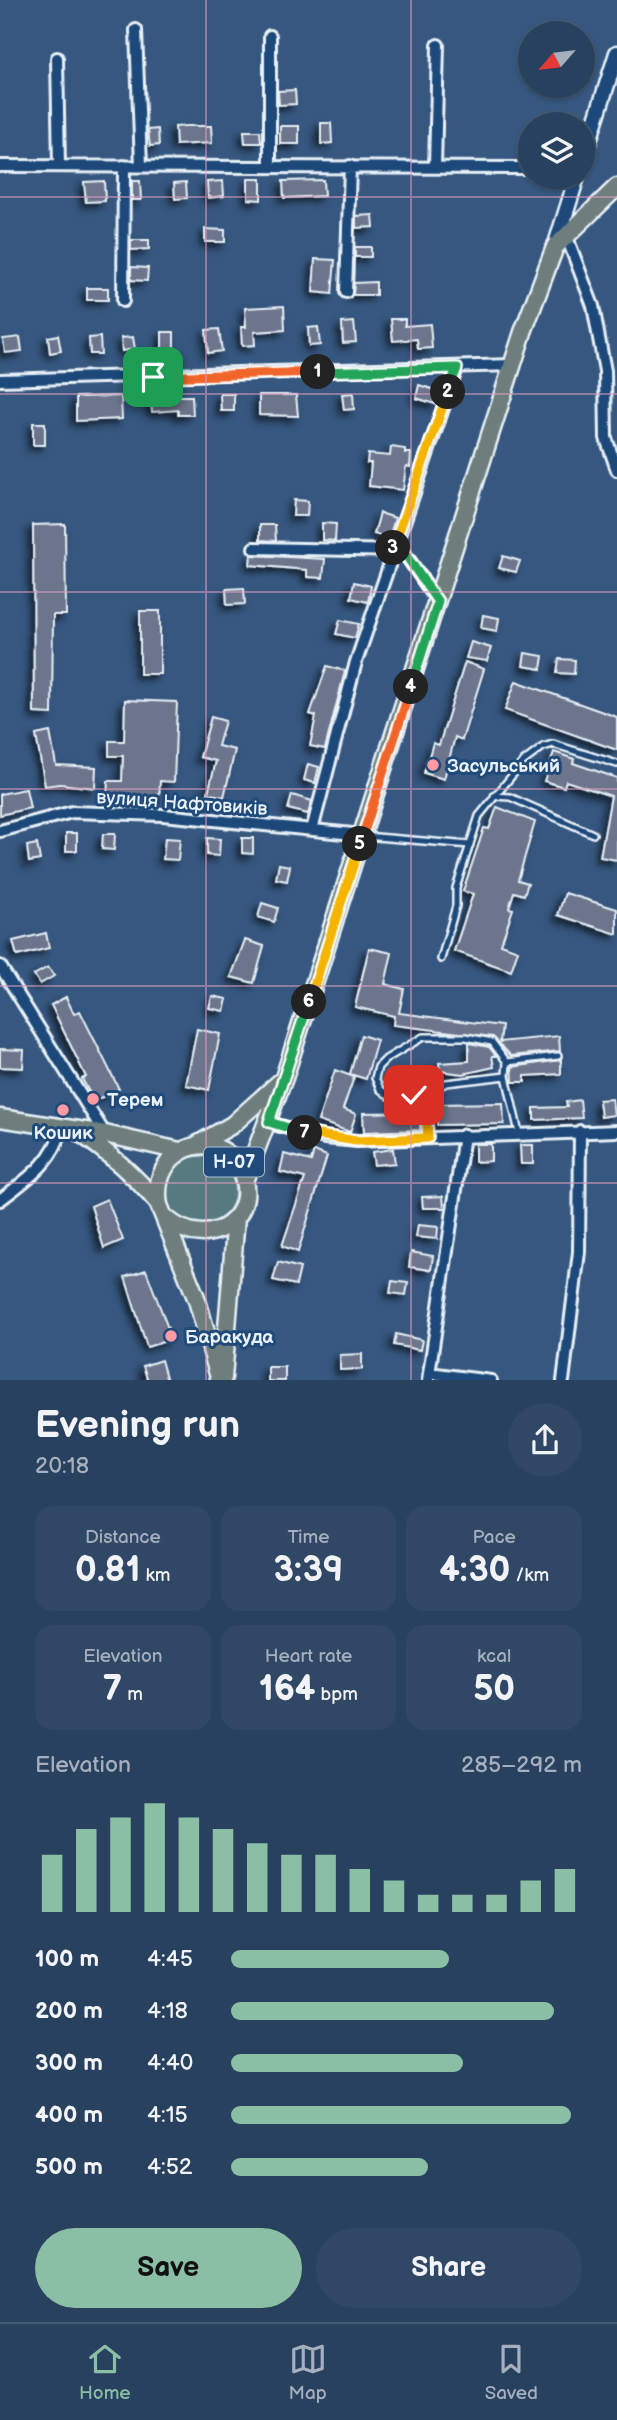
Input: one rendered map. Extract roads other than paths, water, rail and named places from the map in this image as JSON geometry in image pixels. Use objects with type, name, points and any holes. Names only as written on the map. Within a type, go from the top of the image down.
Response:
[{"type":"main road","points":[[595,122],[617,53]]},
{"type":"main road","points":[[561,241],[617,187]]},
{"type":"main road","points":[[244,1181],[269,1122],[284,1077],[513,365],[561,241],[574,189]]},
{"type":"main road","points":[[188,1149],[232,1125],[284,1077]]},
{"type":"main road","name":"Н-07","points":[[0,1118],[188,1149],[212,1147],[226,1154],[238,1166],[244,1181],[244,1200],[236,1217],[222,1380]]},
{"type":"main road","name":"Н-07","points":[[69,1129],[108,1152],[138,1179],[179,1229],[194,1234],[210,1234],[224,1228],[236,1217]]},
{"type":"main road","name":"Н-07","points":[[188,1149],[167,1161],[159,1174],[156,1190],[197,1300],[222,1380]]},
{"type":"street","points":[[136,30],[141,166]]},
{"type":"street","points":[[270,36],[270,166]]},
{"type":"street","points":[[435,167],[438,45]]},
{"type":"street","points":[[57,58],[59,166]]},
{"type":"street","points":[[0,166],[518,168]]},
{"type":"street","points":[[122,301],[124,166]]},
{"type":"street","points":[[346,292],[350,166]]},
{"type":"street","points":[[561,241],[593,306],[605,371],[606,438],[617,471]]},
{"type":"street","points":[[0,380],[513,365]]},
{"type":"street","points":[[312,830],[356,662],[457,368]]},
{"type":"street","points":[[254,548],[403,551],[438,602]]},
{"type":"street","name":"вулиця Нафтовиків","points":[[0,831],[72,812],[163,815],[363,835]]},
{"type":"street","points":[[0,966],[105,1134]]},
{"type":"street","points":[[269,1122],[325,1138],[357,1141],[617,1131]]},
{"type":"street","points":[[0,1200],[44,1165],[69,1129]]},
{"type":"street","points":[[563,1380],[579,1252],[580,1131]]},
{"type":"street","points":[[464,1135],[428,1377],[475,1380]]},
{"type":"lane","points":[[441,959],[456,906],[456,888],[479,816],[523,762],[543,747],[553,744],[617,764]]},
{"type":"lane","points":[[494,796],[510,797],[593,834]]},
{"type":"lane","points":[[363,835],[470,845]]},
{"type":"lane","points":[[506,1076],[446,1083],[425,1094],[389,1096],[380,1089],[375,1078],[378,1067],[386,1059],[423,1037],[466,1037],[492,1042],[507,1062],[506,1076],[519,1133]]},
{"type":"lane","points":[[507,1062],[558,1056]]},
{"type":"lane","points":[[425,1094],[428,1138]]},
{"type":"place","name":"Засульський","points":[[433,765]]},
{"type":"place","name":"Терем","points":[[93,1099]]},
{"type":"place","name":"Кошик","points":[[63,1110]]},
{"type":"place","name":"Баракуда","points":[[171,1336]]}]
